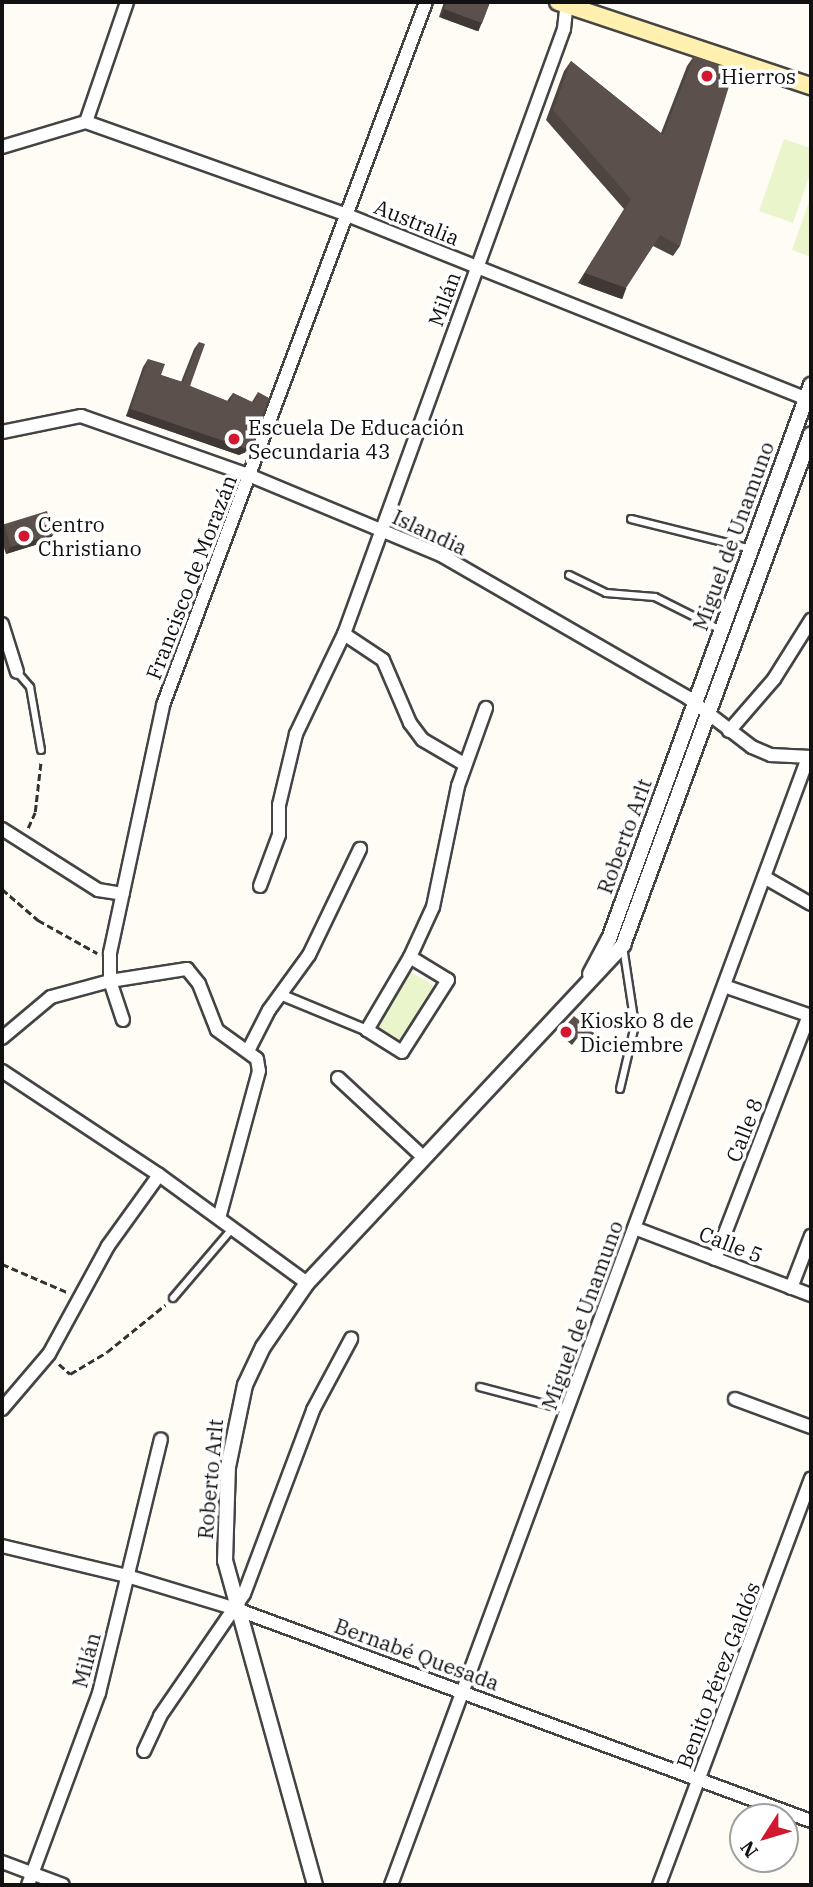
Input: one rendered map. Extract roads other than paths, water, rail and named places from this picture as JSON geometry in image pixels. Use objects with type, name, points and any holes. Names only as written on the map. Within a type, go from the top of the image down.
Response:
[{"type":"main road","points":[[564,3],[811,86]]},
{"type":"street","points":[[2,147],[86,122],[127,2]]},
{"type":"street","name":"Francisco de Morazán","points":[[123,1020],[110,981],[110,958],[163,705],[251,476],[426,2]]},
{"type":"street","name":"Milán","points":[[260,886],[279,835],[279,805],[296,734],[344,634],[564,29],[564,3]]},
{"type":"street","name":"Australia","points":[[86,122],[347,215],[810,395]]},
{"type":"street","name":"Miguel de Unamuno","points":[[695,702],[810,395]]},
{"type":"street","name":"Islandia","points":[[2,432],[81,415],[251,476],[441,555],[695,702],[729,731],[762,752],[810,757]]},
{"type":"street","name":"Miguel de Unamuno","points":[[708,714],[811,434]]},
{"type":"street","points":[[729,731],[774,678],[811,620]]},
{"type":"street","points":[[2,624],[17,672]]},
{"type":"street","points":[[344,634],[383,660],[410,723],[423,740],[464,764]]},
{"type":"street","name":"Roberto Arlt","points":[[585,981],[609,939],[695,702]]},
{"type":"street","points":[[366,1030],[410,957],[433,906],[464,764],[486,708]]},
{"type":"street","name":"Roberto Arlt","points":[[314,1885],[236,1609],[224,1540],[228,1467],[238,1408],[262,1348],[307,1283],[585,981],[623,945],[708,714]]},
{"type":"street","name":"Miguel de Unamuno","points":[[391,1885],[637,1229],[810,757]]},
{"type":"street","points":[[2,829],[98,890],[122,894]]},
{"type":"street","points":[[248,1051],[309,955],[360,849]]},
{"type":"street","points":[[764,877],[811,904]]},
{"type":"street","points":[[282,995],[366,1030],[402,1052],[447,980],[410,957]]},
{"type":"street","points":[[2,1038],[51,997],[110,981],[192,971],[217,1030],[257,1059],[259,1071],[219,1218]]},
{"type":"street","points":[[724,986],[810,1016]]},
{"type":"street","name":"Calle 8","points":[[715,1259],[810,1016]]},
{"type":"street","points":[[2,1071],[159,1175],[307,1283]]},
{"type":"street","points":[[338,1078],[423,1157]]},
{"type":"street","points":[[2,1409],[49,1354],[82,1298],[108,1246],[159,1175]]},
{"type":"street","name":"Calle 5","points":[[637,1229],[811,1295]]},
{"type":"street","points":[[791,1287],[811,1236]]},
{"type":"street","points":[[144,1751],[160,1716],[236,1609],[313,1410],[351,1339]]},
{"type":"street","points":[[735,1399],[811,1427]]},
{"type":"street","name":"Milán","points":[[30,1880],[99,1693],[161,1439]]},
{"type":"street","name":"Benito Pérez Galdós","points":[[659,1885],[811,1479]]},
{"type":"street","name":"Bernabé Quesada","points":[[2,1546],[127,1576],[236,1609],[811,1821]]},
{"type":"street","points":[[2,1863],[30,1880],[63,1885]]},
{"type":"lane","points":[[631,519],[751,549]]},
{"type":"lane","points":[[569,575],[606,593],[655,597],[721,630]]},
{"type":"lane","points":[[17,672],[30,687],[41,750]]},
{"type":"lane","points":[[620,1089],[635,1025],[623,945]]},
{"type":"lane","points":[[173,1298],[233,1228]]},
{"type":"lane","points":[[480,1387],[569,1411]]},
{"type":"place","name":"Hierros","points":[[707,76]]},
{"type":"place","name":"Escuela De Educación Secundaria 43","points":[[234,439]]},
{"type":"place","name":"Centro Christiano","points":[[24,536]]},
{"type":"place","name":"Kiosko 8 de Diciembre","points":[[566,1032]]}]
